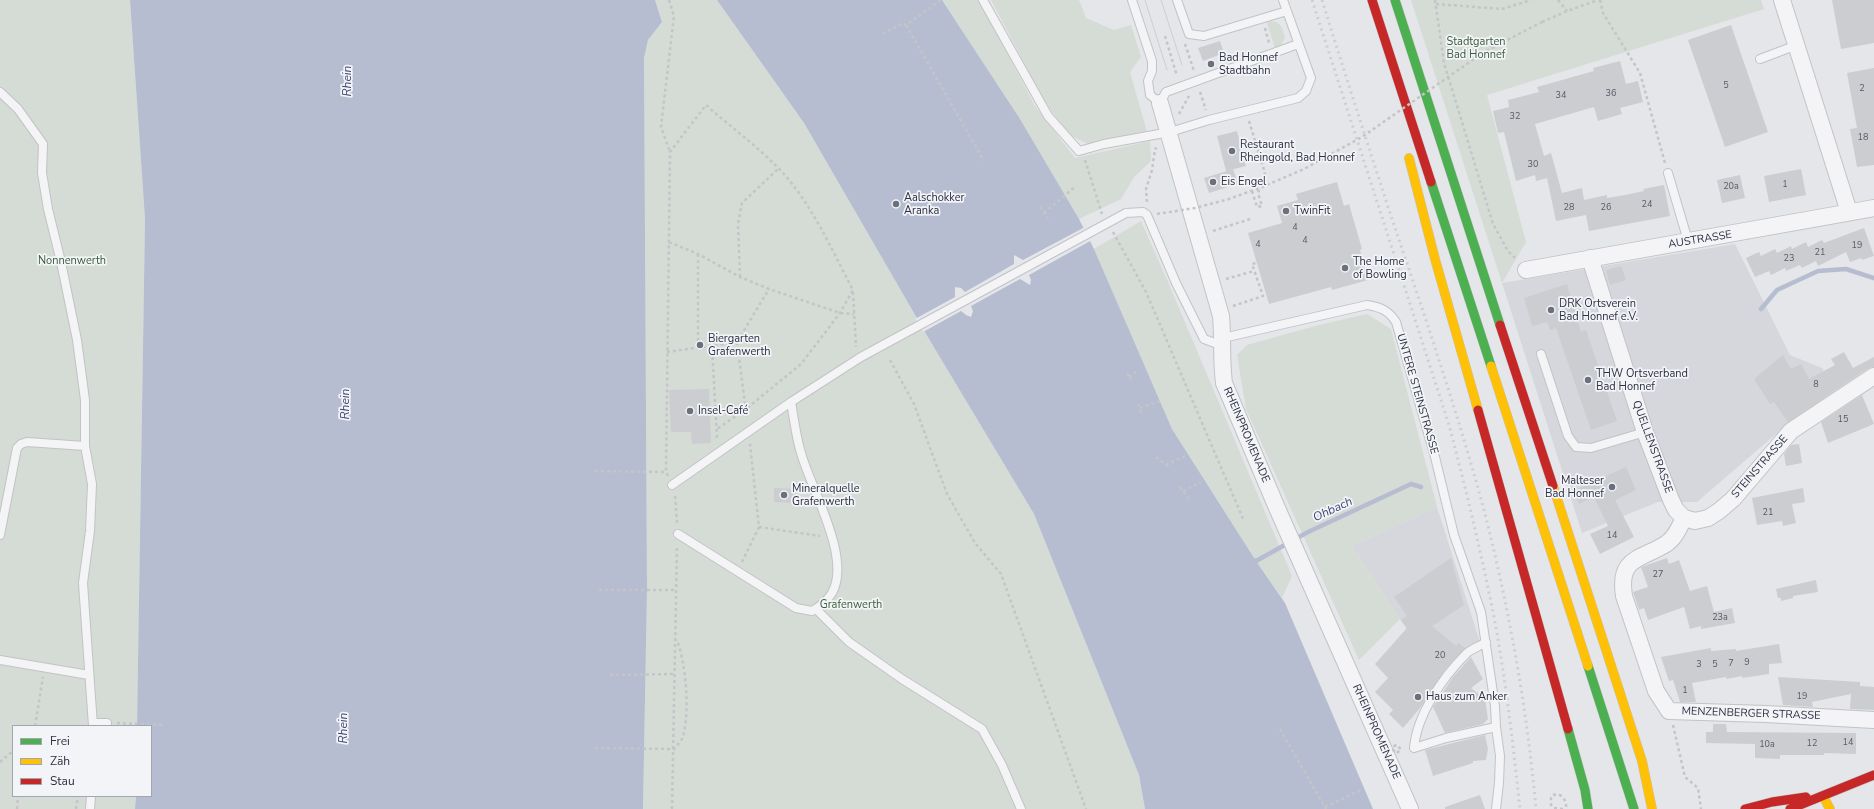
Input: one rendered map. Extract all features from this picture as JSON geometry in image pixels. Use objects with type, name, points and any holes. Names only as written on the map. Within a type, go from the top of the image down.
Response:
[{"type":"main road","points":[[1372,0],[1634,809]]},
{"type":"main road","points":[[1395,0],[1642,761],[1652,809]]},
{"type":"main road","points":[[1392,60],[1393,95]]},
{"type":"main road","points":[[1406,147],[1435,259],[1585,790],[1588,809]]},
{"type":"main road","points":[[1642,761],[1661,802]]},
{"type":"main road","points":[[1791,809],[1874,775]]},
{"type":"main road","points":[[1745,809],[1788,799],[1823,796]]},
{"type":"main road","points":[[1817,809],[1823,796]]},
{"type":"main road","points":[[1823,796],[1830,809]]},
{"type":"street","points":[[1782,0],[1849,212]]},
{"type":"street","name":"RHEINPROMENADE","points":[[1160,103],[1170,132],[1219,310],[1223,342],[1222,366],[1224,383],[1276,508],[1410,809]]},
{"type":"street","name":"AUSTRASSE","points":[[1526,270],[1874,208]]},
{"type":"street","name":"QUELLENSTRASSE","points":[[1590,258],[1645,432],[1671,500],[1676,510],[1684,518]]},
{"type":"street","name":"STEINSTRASSE","points":[[1684,518],[1695,521],[1708,518],[1719,511],[1733,499],[1791,431],[1874,376]]},
{"type":"street","name":"MENZENBERGER STRASSE","points":[[1684,518],[1676,534],[1667,543],[1634,559],[1624,570],[1622,582],[1624,596],[1656,690],[1669,711],[1766,714],[1874,720]]},
{"type":"lane","points":[[983,0],[1048,116],[1080,151],[1104,144],[1170,132],[1209,120],[1298,98],[1306,91],[1311,78],[1283,0]]},
{"type":"lane","name":"RHEINPROMENADE","points":[[1132,0],[1152,61],[1152,71],[1148,81],[1150,94],[1160,103]]},
{"type":"lane","points":[[1177,0],[1188,34],[1204,36],[1287,10]]},
{"type":"lane","points":[[1160,103],[1166,92],[1198,82],[1215,73],[1298,44]]},
{"type":"lane","points":[[1760,59],[1797,45]]},
{"type":"lane","points":[[0,92],[18,109],[43,144],[42,173],[48,209],[78,340],[85,400],[85,446],[92,484],[90,531],[83,583],[89,675],[93,725],[107,723]]},
{"type":"lane","points":[[1668,173],[1688,241]]},
{"type":"lane","points":[[672,485],[791,402],[859,358],[1126,213],[1143,212],[1146,215],[1176,283],[1204,339],[1223,342]]},
{"type":"lane","name":"UNTERE STEINSTRASSE","points":[[1223,342],[1367,305],[1378,306],[1390,313],[1396,322],[1433,449],[1454,535],[1481,612],[1495,706],[1500,756],[1496,809]]},
{"type":"lane","points":[[1541,354],[1568,436],[1576,447],[1590,448],[1645,432]]},
{"type":"lane","points":[[678,534],[736,572],[796,608],[812,611],[821,606],[832,593],[837,577],[836,553],[832,538],[800,453],[791,402]]},
{"type":"lane","points":[[0,530],[17,448],[27,442],[85,446]]},
{"type":"lane","points":[[816,608],[849,642],[902,679],[982,729],[1002,765],[1021,809]]},
{"type":"lane","points":[[1486,642],[1468,652],[1438,689],[1423,713],[1415,736],[1414,748],[1446,738],[1496,727]]},
{"type":"lane","points":[[0,660],[89,675]]},
{"type":"lane","points":[[90,809],[91,797]]},
{"type":"path","points":[[669,0],[674,16],[661,127],[670,152],[666,352],[666,472],[675,493],[678,534],[675,590],[676,638],[672,809]]},
{"type":"path","points":[[906,25],[941,0]]},
{"type":"path","points":[[1435,0],[1444,63],[1493,224],[1508,251],[1526,270]]},
{"type":"path","points":[[1436,4],[1502,9],[1532,0]]},
{"type":"path","points":[[1558,0],[1567,10]]},
{"type":"path","points":[[1157,214],[1195,208],[1252,191],[1304,169],[1338,151],[1368,132],[1472,60],[1567,10],[1599,0],[1603,13],[1640,73],[1668,173]]},
{"type":"path","points":[[1262,18],[1272,53]]},
{"type":"path","points":[[883,34],[902,23],[906,25],[984,161]]},
{"type":"path","points":[[1165,36],[1176,74]]},
{"type":"path","points":[[1184,41],[1194,69]]},
{"type":"path","points":[[1198,82],[1209,120]]},
{"type":"path","points":[[1170,132],[1198,82]]},
{"type":"path","points":[[670,152],[706,105],[778,169],[796,188],[817,219],[853,290],[859,358]]},
{"type":"path","points":[[1246,111],[1265,173],[1258,193],[1262,206],[1257,207],[1252,191]]},
{"type":"path","points":[[1080,151],[1085,160],[1100,210],[1104,217]]},
{"type":"path","points":[[740,277],[738,224],[742,203],[778,169]]},
{"type":"path","points":[[1147,204],[1146,189],[1152,170]]},
{"type":"path","points":[[1044,213],[1076,186]]},
{"type":"path","points":[[1040,207],[1048,218]]},
{"type":"path","points":[[1199,235],[1250,219]]},
{"type":"path","points":[[1111,230],[1146,292],[1244,520]]},
{"type":"path","points":[[669,242],[698,254],[740,277],[769,289],[840,313],[854,314]]},
{"type":"path","points":[[698,254],[698,347]]},
{"type":"path","points":[[1219,310],[1262,296],[1252,264],[1257,263]]},
{"type":"path","points":[[1243,274],[1254,271]]},
{"type":"path","points":[[746,410],[737,342],[769,289]]},
{"type":"path","points":[[717,429],[746,410],[801,364],[840,313],[853,290]]},
{"type":"path","points":[[666,352],[737,342]]},
{"type":"path","points":[[712,346],[717,454]]},
{"type":"path","points":[[890,360],[914,404],[947,494],[975,543],[1001,574],[1086,809]]},
{"type":"path","points":[[1129,377],[1138,370]]},
{"type":"path","points":[[1127,373],[1131,380]]},
{"type":"path","points":[[1140,408],[1160,401]]},
{"type":"path","points":[[1138,404],[1141,413]]},
{"type":"path","points":[[736,572],[759,527],[748,433]]},
{"type":"path","points":[[1156,456],[1168,466],[1187,455]]},
{"type":"path","points":[[595,471],[666,472]]},
{"type":"path","points":[[1183,491],[1201,482]]},
{"type":"path","points":[[1180,487],[1189,499]]},
{"type":"path","points":[[759,527],[832,538]]},
{"type":"path","points":[[599,590],[675,590]]},
{"type":"path","points":[[674,749],[683,738],[687,710],[682,653],[676,638]]},
{"type":"path","points":[[35,725],[44,667]]},
{"type":"path","points":[[610,675],[675,674]]},
{"type":"path","points":[[1669,711],[1685,777],[1698,788],[1701,809]]},
{"type":"path","points":[[126,724],[163,725]]},
{"type":"path","points":[[1280,729],[1326,808],[1361,790]]},
{"type":"path","points":[[595,748],[674,749]]},
{"type":"path","points":[[0,762],[12,752]]},
{"type":"path","points":[[1563,809],[1552,807],[1550,800],[1553,795],[1561,795],[1566,809]]},
{"type":"path","points":[[16,809],[18,797]]},
{"type":"path","points":[[76,809],[78,797]]},
{"type":"shaded area","points":[[1735,244],[1790,355],[1822,368],[1834,391],[1783,428],[1697,502],[1658,502],[1582,533],[1502,283]]},
{"type":"shaded area","points":[[1437,507],[1480,642],[1461,665],[1420,631],[1413,639],[1352,546]]},
{"type":"green space","name":"Nonnenwerth","points":[[0,0],[130,0],[145,219],[137,725],[12,725],[12,797],[136,797],[135,809],[0,809]]},
{"type":"green space","name":"Grafenwerth","points":[[655,0],[717,0],[804,123],[929,339],[1034,514],[1139,775],[1145,809],[643,809],[647,590],[644,58],[648,40],[662,22]]},
{"type":"green space","points":[[942,0],[979,0],[1035,106],[1075,158],[1150,141],[1151,161],[1134,177],[1121,199],[1079,219],[1020,119]]},
{"type":"green space","points":[[991,0],[1079,0],[1086,18],[1114,30],[1131,25],[1141,57],[1130,72],[1147,132],[1088,144],[1068,134],[1045,102]]},
{"type":"green space","name":"Stadtgarten Bad Honnef","points":[[1411,0],[1761,0],[1764,9],[1487,95],[1526,242],[1502,283]]},
{"type":"green space","points":[[1271,21],[1281,26],[1285,38],[1281,45],[1275,48],[1267,23]]},
{"type":"green space","points":[[1141,221],[1292,576],[1282,598],[1256,561],[1172,429],[1094,249]]},
{"type":"green space","points":[[1367,314],[1391,329],[1437,507],[1352,546],[1400,619],[1359,660],[1246,409],[1237,355],[1247,345],[1319,325]]},
{"type":"water","name":"Rhein","points":[[130,0],[655,0],[662,22],[648,40],[644,58],[647,590],[643,809],[135,809],[136,797],[152,797],[152,725],[137,725],[145,219]]},
{"type":"water","points":[[717,0],[942,0],[1020,119],[1079,219],[1094,249],[1172,429],[1256,561],[1285,603],[1373,809],[1145,809],[1139,775],[1034,514],[929,339],[804,123]]},
{"type":"pier","points":[[1085,227],[1092,240],[1029,275],[1031,280],[1030,285],[1020,279],[971,306],[973,311],[971,317],[961,311],[923,332],[915,319],[955,297],[955,287],[961,288],[965,292],[1014,264],[1014,255],[1023,260]]},
{"type":"building","points":[[1832,0],[1874,0],[1874,43],[1841,49]]},
{"type":"building","points":[[1731,25],[1768,132],[1725,147],[1688,40]]},
{"type":"building","points":[[1220,41],[1224,53],[1203,61],[1198,48]]},
{"type":"building","points":[[1620,61],[1626,84],[1638,81],[1643,102],[1620,108],[1622,114],[1598,121],[1594,107],[1535,124],[1544,156],[1551,153],[1562,193],[1582,188],[1584,200],[1607,195],[1607,198],[1625,195],[1644,191],[1643,189],[1664,185],[1670,216],[1589,231],[1586,215],[1556,221],[1547,178],[1536,181],[1535,175],[1516,181],[1504,132],[1498,133],[1493,111],[1509,107],[1508,100],[1539,92],[1537,87],[1594,71],[1593,68]]},
{"type":"building","points":[[1874,68],[1874,165],[1857,167],[1850,129],[1857,128],[1847,73]]},
{"type":"building","name":"Restaurant Rheingold, Bad Honnef","points":[[1237,131],[1246,166],[1226,171],[1217,136]]},
{"type":"building","points":[[1233,169],[1238,184],[1209,193],[1204,178]]},
{"type":"building","points":[[1801,169],[1806,195],[1769,202],[1764,176]]},
{"type":"building","points":[[1740,175],[1745,198],[1722,203],[1717,180]]},
{"type":"building","points":[[1337,182],[1344,206],[1349,204],[1362,249],[1360,250],[1368,280],[1332,290],[1331,287],[1269,304],[1248,233],[1282,223],[1277,206],[1298,200],[1296,194]]},
{"type":"building","points":[[1864,228],[1874,256],[1862,260],[1861,258],[1850,262],[1846,252],[1818,266],[1816,261],[1802,268],[1800,265],[1786,271],[1785,268],[1771,275],[1769,271],[1755,277],[1746,258],[1759,252],[1761,256],[1775,249],[1777,253],[1791,246],[1792,249],[1806,242],[1808,247],[1822,240],[1824,243]]},
{"type":"building","points":[[1621,266],[1626,280],[1610,285],[1606,270]]},
{"type":"building","points":[[1567,284],[1581,332],[1586,330],[1617,421],[1591,430],[1556,328],[1550,330],[1547,322],[1532,326],[1524,298]]},
{"type":"building","points":[[1844,352],[1853,368],[1874,357],[1874,367],[1869,368],[1788,422],[1774,402],[1770,404],[1754,379],[1783,355],[1791,369],[1801,364],[1809,379],[1835,365],[1831,359]]},
{"type":"building","name":"Insel-Café","points":[[709,389],[711,443],[692,444],[691,432],[671,432],[669,390]]},
{"type":"building","points":[[1862,395],[1874,424],[1828,443],[1821,422]]},
{"type":"building","points":[[1799,444],[1802,463],[1786,466],[1784,454],[1791,445]]},
{"type":"building","points":[[1626,467],[1636,490],[1615,500],[1634,537],[1600,554],[1590,534],[1608,526],[1594,497],[1579,504],[1573,491]]},
{"type":"building","name":"Mineralquelle Grafenwerth","points":[[774,488],[795,489],[795,503],[774,502]]},
{"type":"building","points":[[1803,488],[1805,502],[1792,504],[1796,523],[1783,526],[1782,521],[1757,525],[1752,498]]},
{"type":"building","points":[[1451,558],[1464,605],[1432,626],[1456,646],[1458,643],[1465,648],[1445,670],[1420,708],[1403,728],[1389,714],[1393,710],[1375,692],[1388,678],[1375,664],[1407,628],[1401,620],[1407,616],[1394,597]]},
{"type":"building","points":[[1667,558],[1669,564],[1679,560],[1690,591],[1707,586],[1714,612],[1732,608],[1735,623],[1701,629],[1701,626],[1690,629],[1684,607],[1648,620],[1644,608],[1639,610],[1633,592],[1648,587],[1641,567]]},
{"type":"building","points":[[1816,580],[1818,592],[1793,596],[1793,598],[1781,601],[1781,598],[1778,598],[1776,589]]},
{"type":"building","points":[[1779,644],[1782,663],[1769,664],[1769,674],[1742,678],[1742,676],[1726,679],[1726,677],[1692,683],[1696,702],[1680,702],[1673,680],[1669,681],[1661,657],[1711,648],[1711,651],[1736,649],[1736,651]]},
{"type":"building","points":[[1471,657],[1483,679],[1471,688],[1485,699],[1488,719],[1483,724],[1445,733],[1433,707],[1453,677]]},
{"type":"building","points":[[1778,677],[1860,682],[1860,686],[1874,687],[1874,710],[1850,709],[1851,694],[1812,702],[1813,707],[1783,705]]},
{"type":"building","points":[[1713,724],[1726,724],[1727,732],[1856,733],[1856,754],[1824,753],[1824,755],[1780,755],[1780,759],[1755,758],[1755,744],[1706,743],[1706,732],[1713,732]]},
{"type":"building","points":[[1485,735],[1488,749],[1486,760],[1473,761],[1473,763],[1433,776],[1425,750]]},
{"type":"building","points":[[1480,795],[1485,809],[1445,809],[1445,807]]},
{"type":"waterway","name":"Ohbach","points":[[1761,309],[1777,290],[1818,271],[1846,269],[1874,278]]},
{"type":"waterway","name":"Ohbach","points":[[1252,560],[1256,561],[1308,532],[1411,484],[1421,487]]},
{"type":"tram line","points":[[1145,0],[1167,70]]},
{"type":"tram line","points":[[1161,0],[1182,65]]},
{"type":"railway","points":[[1312,0],[1449,425],[1479,545],[1498,641],[1509,713],[1520,809]]},
{"type":"railway","points":[[1322,0],[1451,398],[1484,510],[1516,658],[1528,733],[1536,809]]},
{"type":"traffic: fast","points":[[1395,0],[1500,325]]},
{"type":"traffic: fast","points":[[1431,182],[1491,366]]},
{"type":"traffic: fast","points":[[1588,666],[1634,809]]},
{"type":"traffic: fast","points":[[1568,729],[1585,790],[1588,809]]},
{"type":"traffic: slow","points":[[1409,158],[1435,259],[1478,410]]},
{"type":"traffic: slow","points":[[1491,366],[1588,666]]},
{"type":"traffic: slow","points":[[1553,486],[1642,761],[1652,809]]},
{"type":"traffic: slow","points":[[1823,796],[1830,809]]},
{"type":"traffic: jam","points":[[1372,0],[1431,182]]},
{"type":"traffic: jam","points":[[1500,325],[1553,486]]},
{"type":"traffic: jam","points":[[1478,410],[1568,729]]},
{"type":"traffic: jam","points":[[1790,809],[1874,775]]},
{"type":"traffic: jam","points":[[1745,809],[1772,802],[1806,797]]},
{"type":"place","name":"Bad Honnef Stadtbahn","points":[[1211,64]]},
{"type":"place","name":"Restaurant Rheingold, Bad Honnef","points":[[1232,151]]},
{"type":"place","name":"Eis Engel","points":[[1213,182]]},
{"type":"place","name":"Aalschokker Aranka","points":[[896,204]]},
{"type":"place","name":"TwinFit","points":[[1286,211]]},
{"type":"place","name":"The Home of Bowling","points":[[1345,268]]},
{"type":"place","name":"DRK Ortsverein Bad Honnef e.V.","points":[[1551,310]]},
{"type":"place","name":"Biergarten Grafenwerth","points":[[700,345]]},
{"type":"place","name":"THW Ortsverband Bad Honnef","points":[[1588,380]]},
{"type":"place","name":"Insel-Café","points":[[690,411]]},
{"type":"place","name":"Malteser Bad Honnef","points":[[1612,487]]},
{"type":"place","name":"Mineralquelle Grafenwerth","points":[[784,495]]},
{"type":"place","name":"Haus zum Anker","points":[[1418,697]]}]
